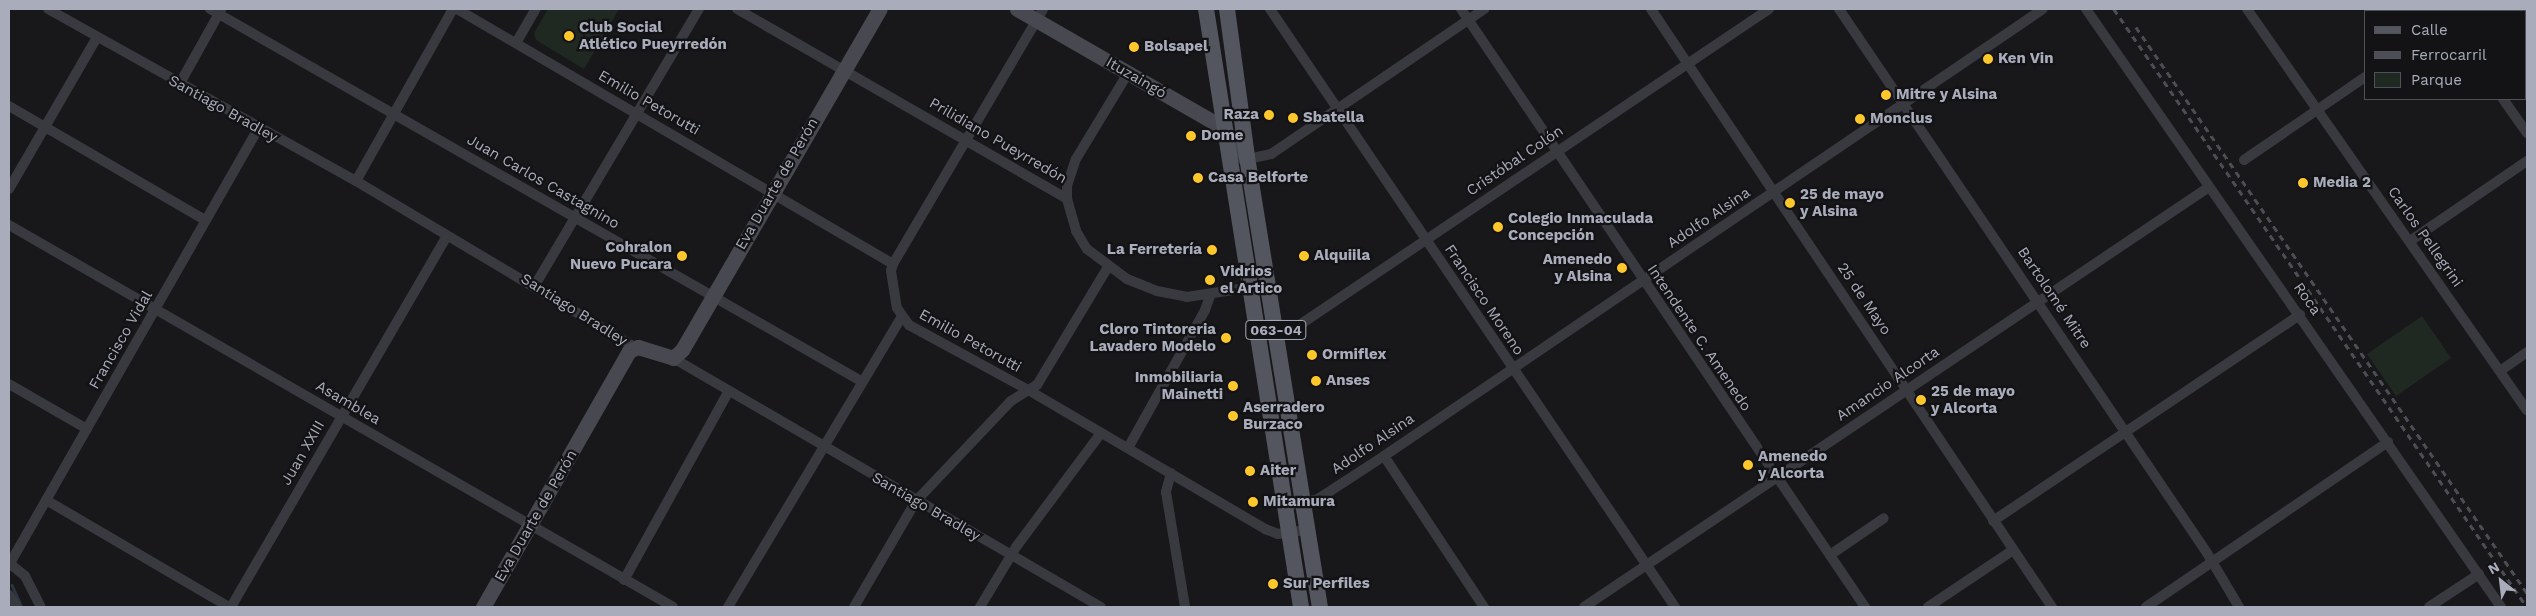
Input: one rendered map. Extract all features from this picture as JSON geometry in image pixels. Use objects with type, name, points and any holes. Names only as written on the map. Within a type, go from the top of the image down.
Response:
[{"type":"main road","name":"063-04","points":[[1206,9],[1252,287],[1301,607]]},
{"type":"main road","name":"063-04","points":[[1227,9],[1247,157],[1320,607]]},
{"type":"street","name":"Santiago Bradley","points":[[48,9],[179,85],[356,181],[447,236],[535,285],[633,346],[673,358],[822,447],[1101,607]]},
{"type":"street","points":[[356,181],[455,9]]},
{"type":"street","name":"Emilio Petorutti","points":[[455,9],[638,113],[893,264],[891,271],[901,318],[909,325],[1030,391],[1265,529],[1278,534],[1308,530]]},
{"type":"street","points":[[516,43],[536,9]]},
{"type":"street","points":[[535,285],[699,9]]},
{"type":"street","name":"Prilidiano Pueyrredón","points":[[737,9],[1067,199],[1080,240],[1108,267],[1157,291],[1180,296],[1210,296],[1252,287]]},
{"type":"street","name":"Eva Duarte de Perón","points":[[673,358],[682,350],[771,193],[880,9]]},
{"type":"street","name":"Ituzaingó","points":[[1017,9],[1040,14],[1128,73],[1225,131],[1247,157]]},
{"type":"street","name":"Francisco Moreno","points":[[1270,9],[1675,607]]},
{"type":"street","name":"Intendente C. Amenedo","points":[[1461,9],[1642,281],[1865,607]]},
{"type":"street","points":[[1232,168],[1247,157],[1271,154],[1484,9]]},
{"type":"street","name":"25 de Mayo","points":[[1651,9],[2052,607]]},
{"type":"street","name":"Cristóbal Colón","points":[[1277,333],[1298,326],[1769,9]]},
{"type":"street","name":"Bartolomé Mitre","points":[[1839,9],[2038,301],[2212,562],[2239,607]]},
{"type":"street","name":"Roca","points":[[2086,9],[2502,607]]},
{"type":"street","name":"Carlos Pellegrini","points":[[2247,9],[2527,410]]},
{"type":"street","points":[[179,85],[217,10]]},
{"type":"street","name":"Juan Carlos Castagnino","points":[[217,10],[575,220],[861,381]]},
{"type":"street","name":"Adolfo Alsina","points":[[1286,506],[1304,504],[1318,499],[1384,456],[1906,105],[2037,11]]},
{"type":"street","points":[[893,264],[1040,14]]},
{"type":"street","points":[[9,189],[97,37]]},
{"type":"street","points":[[1067,199],[1067,186],[1078,155],[1128,73]]},
{"type":"street","points":[[2244,160],[2364,79]]},
{"type":"street","points":[[2505,100],[2527,133]]},
{"type":"street","points":[[9,106],[205,220]]},
{"type":"street","name":"Francisco Vidal","points":[[9,564],[156,310],[258,128]]},
{"type":"street","points":[[2410,241],[2527,161]]},
{"type":"street","name":"Amancio Alcorta","points":[[1584,607],[2209,187]]},
{"type":"street","name":"Asamblea","points":[[9,225],[673,607]]},
{"type":"street","name":"Juan XXIII","points":[[230,607],[447,236]]},
{"type":"street","points":[[854,607],[916,501],[1011,401],[1030,391],[1041,380],[1108,267]]},
{"type":"street","points":[[1128,448],[1205,310],[1210,296]]},
{"type":"street","points":[[1993,521],[2300,315]]},
{"type":"street","points":[[728,607],[861,381],[901,318]]},
{"type":"street","name":"Eva Duarte de Perón","points":[[483,607],[633,346]]},
{"type":"street","points":[[2500,371],[2527,352]]},
{"type":"street","points":[[9,384],[87,429]]},
{"type":"street","points":[[624,580],[728,392]]},
{"type":"street","points":[[980,607],[1011,555],[1101,433]]},
{"type":"street","points":[[2146,607],[2388,442]]},
{"type":"street","points":[[1384,456],[1484,607]]},
{"type":"street","points":[[1171,473],[1166,492],[1185,607]]},
{"type":"street","points":[[46,500],[230,607]]},
{"type":"street","points":[[1830,555],[1884,518]]},
{"type":"street","points":[[1928,607],[2013,550]]},
{"type":"street","points":[[9,564],[25,576],[41,607]]},
{"type":"street","points":[[2429,607],[2478,574]]},
{"type":"street","points":[[9,595],[17,607]]},
{"type":"green space","name":"Club Social Atlético Pueyrredón","points":[[548,9],[619,9],[584,69],[536,40],[534,33]]},
{"type":"green space","points":[[2422,316],[2451,358],[2396,396],[2367,354]]},
{"type":"waterway","points":[[12,585],[22,607]]},
{"type":"railway","points":[[2114,9],[2527,607]]},
{"type":"railway","points":[[2136,27],[2527,593]]},
{"type":"place","name":"Club Social Atlético Pueyrredón","points":[[569,36]]},
{"type":"place","name":"Bolsapel","points":[[1134,47]]},
{"type":"place","name":"Ken Vin","points":[[1988,59]]},
{"type":"place","name":"Mitre y Alsina","points":[[1886,95]]},
{"type":"place","name":"Raza","points":[[1269,115]]},
{"type":"place","name":"Sbatella","points":[[1293,118]]},
{"type":"place","name":"Monclus","points":[[1860,119]]},
{"type":"place","name":"Dome","points":[[1191,136]]},
{"type":"place","name":"Casa Belforte","points":[[1198,178]]},
{"type":"place","name":"Media 2","points":[[2303,183]]},
{"type":"place","name":"25 de mayo y Alsina","points":[[1790,203]]},
{"type":"place","name":"Colegio Inmaculada Concepción","points":[[1498,227]]},
{"type":"place","name":"La Ferretería","points":[[1212,250]]},
{"type":"place","name":"Cohralon Nuevo Pucara","points":[[682,256]]},
{"type":"place","name":"Alquiila","points":[[1304,256]]},
{"type":"place","name":"Amenedo y Alsina","points":[[1622,268]]},
{"type":"place","name":"Vidrios el Artico","points":[[1210,280]]},
{"type":"place","name":"Cloro Tintoreria Lavadero Modelo","points":[[1226,338]]},
{"type":"place","name":"Ormiflex","points":[[1312,355]]},
{"type":"place","name":"Anses","points":[[1316,381]]},
{"type":"place","name":"Inmobiliaria Mainetti","points":[[1233,386]]},
{"type":"place","name":"25 de mayo y Alcorta","points":[[1921,400]]},
{"type":"place","name":"Aserradero Burzaco","points":[[1233,416]]},
{"type":"place","name":"Amenedo y Alcorta","points":[[1748,465]]},
{"type":"place","name":"Aiter","points":[[1250,471]]},
{"type":"place","name":"Mitamura","points":[[1253,502]]},
{"type":"place","name":"Sur Perfiles","points":[[1273,584]]}]
